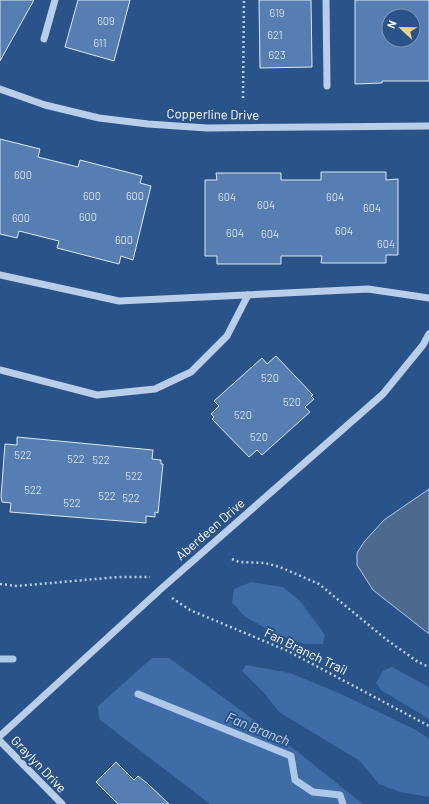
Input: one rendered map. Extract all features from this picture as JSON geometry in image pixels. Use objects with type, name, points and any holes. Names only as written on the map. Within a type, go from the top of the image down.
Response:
[{"type":"street","points":[[44,38],[55,0]]},
{"type":"street","points":[[326,0],[327,86]]},
{"type":"street","name":"Copperline Drive","points":[[0,90],[45,105],[99,118],[148,124],[207,128],[429,126]]},
{"type":"street","points":[[0,275],[119,301],[368,288],[429,298]]},
{"type":"street","points":[[0,370],[97,395],[156,389],[191,372],[227,336],[248,295]]},
{"type":"street","name":"Aberdeen Drive","points":[[0,736],[162,588],[383,394],[423,345],[429,334]]},
{"type":"street","name":"Graylyn Drive","points":[[0,741],[62,804]]},
{"type":"path","points":[[243,98],[244,0]]},
{"type":"path","points":[[232,559],[239,562],[264,563],[280,567],[319,584],[387,640],[418,662],[429,667]]},
{"type":"path","points":[[0,584],[17,586],[118,577],[153,577]]},
{"type":"path","name":"Fan Branch Trail","points":[[172,598],[190,610],[288,651],[429,726]]},
{"type":"shaded area","points":[[429,489],[429,634],[373,590],[357,565],[357,553],[364,542],[384,520]]},
{"type":"shaded area","points":[[251,582],[283,587],[300,601],[325,635],[323,644],[304,644],[274,633],[244,616],[232,602],[234,589]]},
{"type":"shaded area","points":[[152,658],[169,658],[298,752],[363,804],[210,804],[99,719],[98,706]]},
{"type":"shaded area","points":[[246,665],[290,673],[341,694],[416,730],[429,739],[429,797],[400,792],[379,784],[360,761],[279,712],[265,694],[242,671]]},
{"type":"shaded area","points":[[392,667],[429,687],[429,719],[381,690],[376,683],[383,671]]},
{"type":"building","points":[[0,0],[34,0],[0,61]]},
{"type":"building","points":[[78,0],[130,0],[114,61],[65,47]]},
{"type":"building","points":[[259,0],[311,0],[312,67],[260,68]]},
{"type":"building","points":[[355,0],[429,0],[429,81],[382,81],[382,83],[355,84]]},
{"type":"building","points":[[0,139],[40,149],[38,157],[78,167],[80,160],[142,176],[140,183],[151,186],[133,260],[121,256],[119,264],[57,248],[59,241],[19,231],[17,238],[0,234]]},
{"type":"building","points":[[321,172],[386,172],[386,180],[398,179],[398,255],[386,255],[386,263],[321,263],[322,256],[281,256],[281,264],[217,264],[217,256],[205,256],[205,180],[217,180],[216,173],[281,173],[281,180],[321,180]]},
{"type":"building","points":[[276,356],[313,395],[311,396],[314,399],[305,407],[310,412],[262,455],[257,450],[249,457],[212,419],[214,417],[211,414],[219,406],[214,401],[262,358],[267,364]]},
{"type":"building","points":[[17,437],[153,450],[152,459],[161,460],[161,464],[163,464],[158,513],[155,512],[155,517],[146,516],[146,523],[10,512],[11,503],[2,502],[1,497],[5,444],[17,445]]},
{"type":"building","points":[[116,762],[134,780],[138,776],[169,804],[118,804],[96,782]]},
{"type":"waterway","name":"Fan Branch","points":[[0,659],[13,659]]},
{"type":"waterway","name":"Fan Branch","points":[[138,694],[291,756],[295,780],[313,792],[340,795],[343,804]]}]
